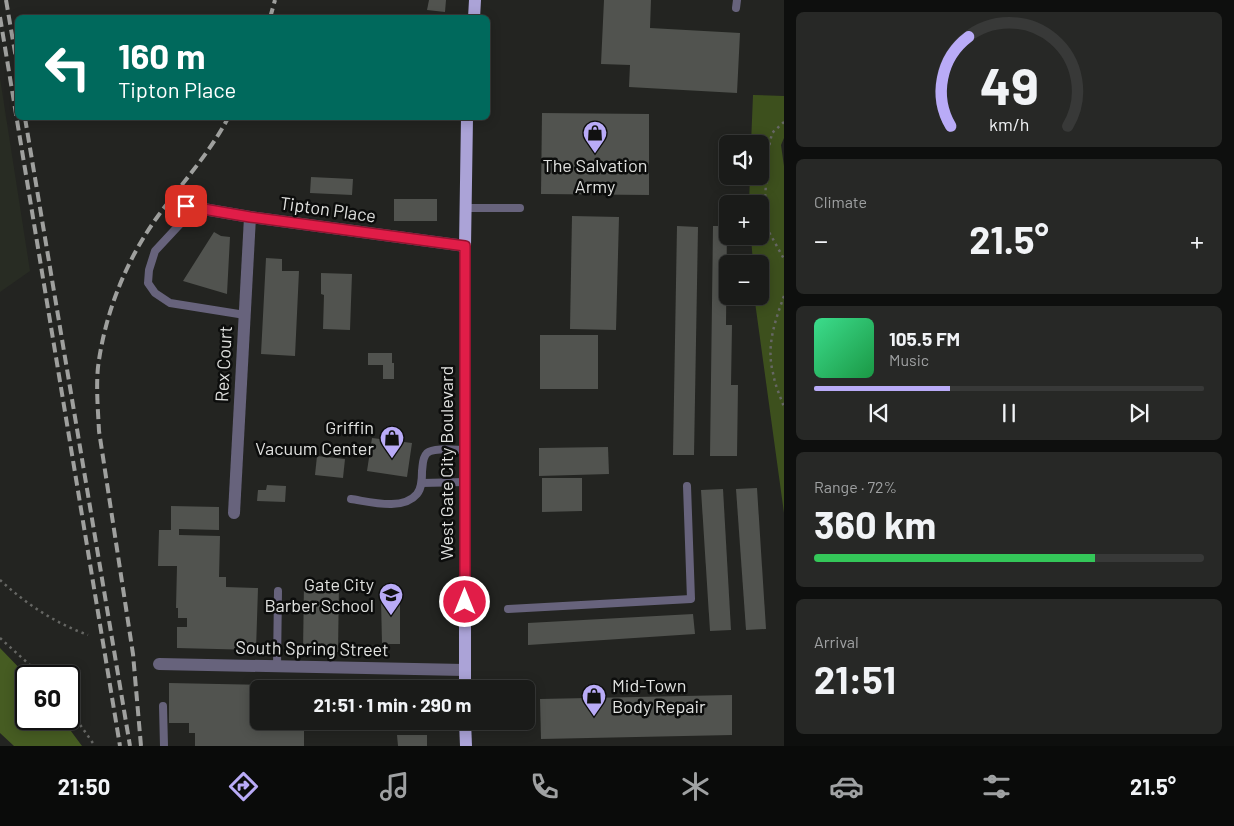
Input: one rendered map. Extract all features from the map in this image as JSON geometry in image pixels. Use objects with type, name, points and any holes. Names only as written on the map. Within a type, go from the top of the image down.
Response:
[{"type":"main road","points":[[474,15],[475,0]]},
{"type":"main road","name":"West Gate City Boulevard","points":[[465,680],[467,120]]},
{"type":"main road","points":[[465,730],[466,746]]},
{"type":"street","name":"Tipton Place","points":[[190,207],[465,246]]},
{"type":"street","name":"Rex Court","points":[[234,513],[250,217]]},
{"type":"street","name":"South Spring Street","points":[[159,664],[464,670]]},
{"type":"lane","points":[[190,207],[155,251],[149,270],[148,283],[154,293],[170,303],[245,315]]},
{"type":"lane","points":[[466,208],[520,208]]},
{"type":"lane","points":[[351,499],[395,505],[406,502],[417,495],[422,483],[423,460],[426,454],[434,450],[465,450]]},
{"type":"lane","points":[[422,483],[465,482]]},
{"type":"lane","points":[[508,609],[691,599],[687,486]]},
{"type":"lane","points":[[277,666],[278,591]]},
{"type":"lane","points":[[162,706],[164,746]]},
{"type":"path","points":[[784,122],[772,133],[769,147],[764,210],[769,232],[784,259]]},
{"type":"path","points":[[784,296],[772,333],[770,354],[773,374],[784,407]]},
{"type":"path","points":[[0,580],[36,609],[70,628],[88,635]]},
{"type":"path","points":[[0,638],[30,665]]},
{"type":"path","points":[[80,725],[95,746]]},
{"type":"shaded area","points":[[0,78],[30,271],[0,292]]},
{"type":"green space","points":[[753,95],[784,96],[784,138],[781,145],[784,166],[784,513],[755,305],[769,305],[769,255],[752,255],[752,245],[769,245],[769,195],[749,195],[750,185],[769,185],[769,135],[751,135]]},
{"type":"green space","points":[[0,648],[16,665],[15,730],[70,730],[82,746],[14,746],[0,733]]},
{"type":"building","points":[[429,0],[446,0],[445,12],[427,10]]},
{"type":"building","points":[[604,0],[651,0],[650,28],[740,33],[737,93],[629,87],[630,65],[601,64]]},
{"type":"building","name":"The Salvation Army","points":[[542,113],[649,114],[649,195],[541,194]]},
{"type":"building","points":[[311,177],[353,179],[352,195],[310,193]]},
{"type":"building","points":[[394,199],[437,199],[437,221],[394,221]]},
{"type":"building","points":[[572,216],[619,217],[616,330],[570,329]]},
{"type":"building","points":[[677,226],[698,227],[694,455],[673,455]]},
{"type":"building","points":[[713,226],[719,226],[719,245],[727,245],[727,255],[719,255],[719,305],[726,305],[726,325],[732,325],[731,385],[738,385],[737,456],[710,456]]},
{"type":"building","points":[[214,232],[221,236],[230,237],[227,294],[183,281]]},
{"type":"building","points":[[266,258],[282,259],[282,271],[299,271],[295,356],[261,354]]},
{"type":"building","points":[[321,273],[352,274],[350,330],[323,329],[324,295],[321,294]]},
{"type":"building","points":[[540,335],[598,335],[598,389],[540,389]]},
{"type":"building","points":[[368,353],[392,353],[394,379],[383,379],[383,365],[368,365]]},
{"type":"building","points":[[372,438],[412,443],[407,477],[367,471]]},
{"type":"building","points":[[608,447],[609,474],[539,476],[539,448]]},
{"type":"building","points":[[317,456],[345,459],[343,478],[315,475]]},
{"type":"building","points":[[542,478],[582,478],[582,511],[542,512]]},
{"type":"building","points":[[267,485],[286,486],[285,502],[257,501],[258,490],[266,490]]},
{"type":"building","points":[[757,488],[766,629],[746,630],[736,489]]},
{"type":"building","points":[[723,489],[731,630],[710,631],[701,490]]},
{"type":"building","points":[[171,506],[219,507],[219,530],[179,529],[179,535],[220,536],[219,577],[226,577],[226,587],[258,588],[256,650],[177,648],[177,627],[187,627],[187,618],[178,618],[178,608],[176,608],[177,566],[158,566],[159,530],[171,530]]},
{"type":"building","points":[[304,583],[339,584],[338,652],[303,652]]},
{"type":"building","points":[[381,599],[400,599],[400,644],[382,644]]},
{"type":"building","points":[[693,614],[695,634],[528,645],[528,623]]},
{"type":"building","points":[[169,683],[250,685],[250,730],[304,730],[304,746],[195,746],[195,733],[189,733],[189,723],[169,723]]},
{"type":"building","points":[[732,695],[732,735],[541,739],[540,699]]},
{"type":"building","points":[[397,735],[427,735],[427,746],[398,746]]},
{"type":"railway","points":[[6,0],[15,52]]},
{"type":"railway","points":[[271,15],[275,0]]},
{"type":"railway","points":[[0,17],[15,108]]},
{"type":"railway","points":[[17,120],[120,746]]},
{"type":"railway","points":[[25,120],[130,746]]},
{"type":"railway","points":[[141,746],[133,654],[99,431],[98,367],[101,347],[112,307],[136,251],[158,216],[195,168],[227,120]]},
{"type":"place","name":"The Salvation Army","points":[[595,154]]},
{"type":"place","name":"Griffin Vacuum Center","points":[[392,459]]},
{"type":"place","name":"Gate City Barber School","points":[[391,616]]},
{"type":"place","name":"Mid-Town Body Repair","points":[[594,717]]},
{"type":"route","points":[[186,206],[250,217],[465,246],[465,602]]}]
